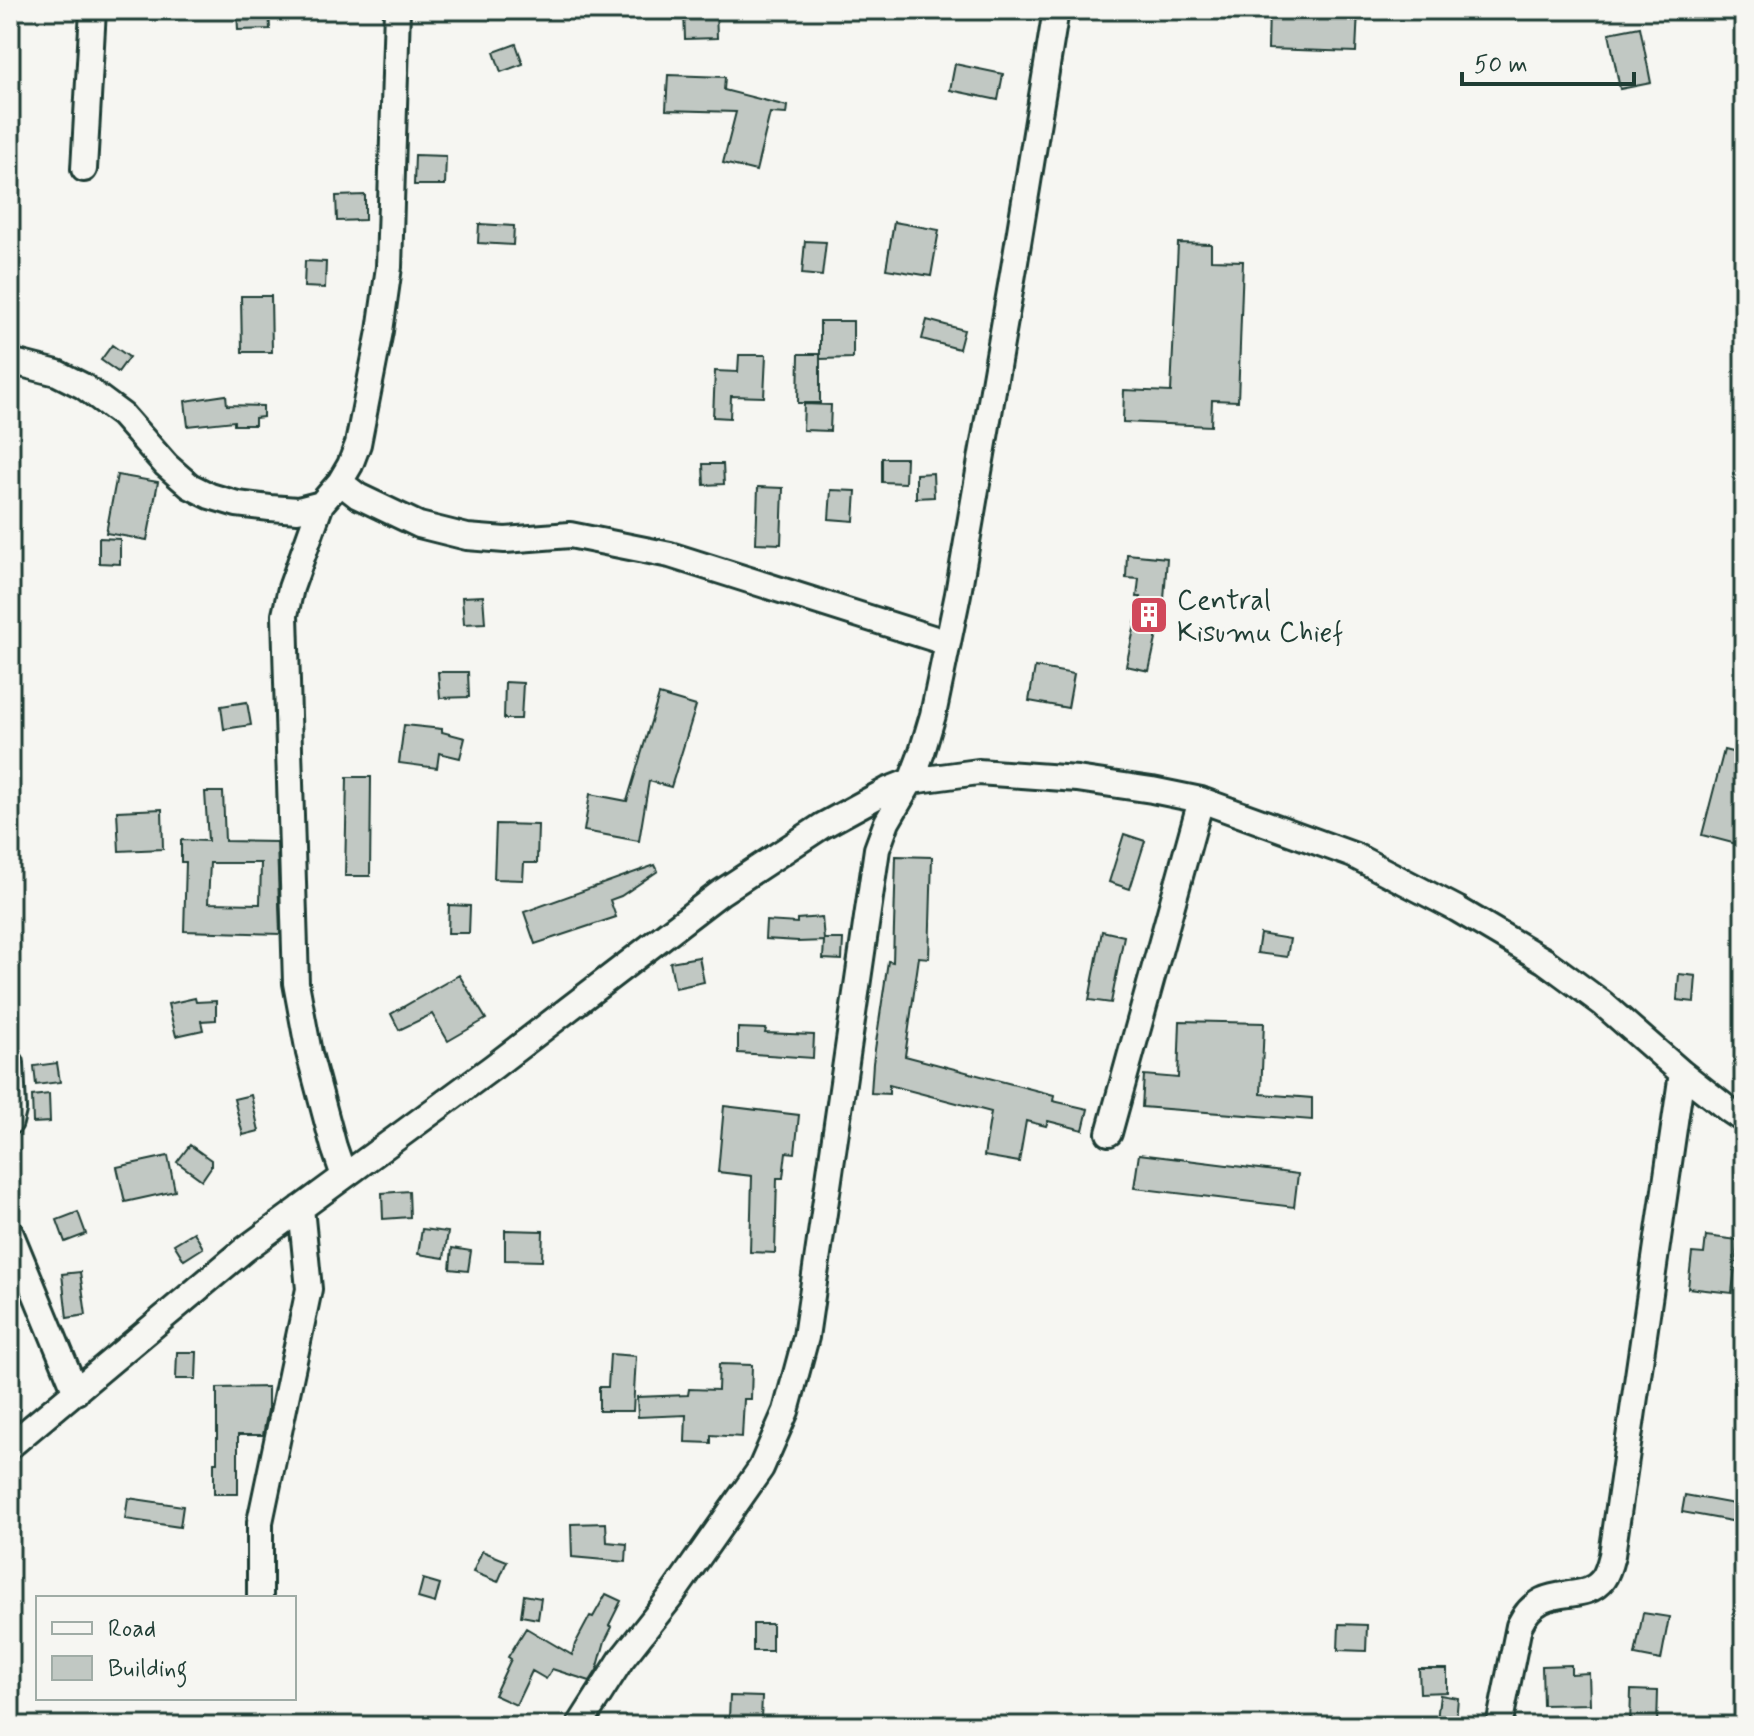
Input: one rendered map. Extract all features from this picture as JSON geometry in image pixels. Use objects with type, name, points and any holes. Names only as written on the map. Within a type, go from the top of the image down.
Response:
[{"type":"street","points":[[84,169],[93,10]]},
{"type":"street","points":[[344,1176],[309,1053],[296,983],[285,615],[291,588],[321,504],[340,482],[358,444],[380,331],[389,267],[397,10]]},
{"type":"street","points":[[579,1726],[621,1660],[670,1598],[761,1468],[786,1411],[806,1337],[877,849],[887,822],[911,781],[933,715],[958,594],[1056,10]]},
{"type":"street","points":[[10,361],[57,373],[83,386],[122,415],[166,465],[190,486],[210,496],[237,504],[270,508],[298,510],[321,504]]},
{"type":"street","points":[[340,482],[358,496],[419,525],[467,537],[505,540],[570,535],[670,555],[948,643]]},
{"type":"street","points":[[10,1446],[244,1250],[598,988],[720,893],[822,826],[911,781],[978,772],[1077,779],[1152,790],[1201,800],[1353,855],[1457,909],[1545,961],[1602,1003],[1682,1073],[1744,1120]]},
{"type":"street","points":[[1109,1133],[1201,800]]},
{"type":"street","points":[[10,1122],[13,1110],[11,1063]]},
{"type":"street","points":[[1499,1726],[1519,1626],[1526,1612],[1541,1600],[1589,1590],[1601,1582],[1612,1555],[1682,1073]]},
{"type":"street","points":[[260,1596],[260,1522],[309,1289],[301,1208]]},
{"type":"street","points":[[10,1232],[76,1392]]},
{"type":"building","points":[[237,10],[269,10],[270,29],[238,30]]},
{"type":"building","points":[[684,10],[716,10],[717,38],[685,39]]},
{"type":"building","points":[[1269,10],[1358,10],[1356,52],[1268,49]]},
{"type":"building","points":[[1640,27],[1651,83],[1620,89],[1609,33]]},
{"type":"building","points":[[516,44],[523,64],[501,72],[494,52]]},
{"type":"building","points":[[955,64],[1003,74],[998,100],[950,90]]},
{"type":"building","points":[[668,75],[725,77],[724,90],[787,106],[786,114],[770,113],[756,171],[723,163],[736,112],[666,110]]},
{"type":"building","points":[[415,155],[446,156],[445,185],[414,185]]},
{"type":"building","points":[[365,195],[365,220],[337,221],[336,196]]},
{"type":"building","points":[[894,222],[939,230],[931,276],[886,269]]},
{"type":"building","points":[[479,224],[514,226],[513,245],[478,243]]},
{"type":"building","points":[[805,241],[826,242],[822,276],[802,274]]},
{"type":"building","points":[[1178,243],[1211,244],[1211,260],[1243,261],[1238,401],[1212,400],[1211,426],[1123,422],[1124,390],[1171,392]]},
{"type":"building","points":[[305,261],[326,262],[325,288],[304,287]]},
{"type":"building","points":[[241,296],[271,296],[272,352],[242,352]]},
{"type":"building","points":[[927,320],[964,330],[959,349],[922,339]]},
{"type":"building","points":[[820,321],[853,321],[853,358],[820,359]]},
{"type":"building","points":[[112,345],[129,357],[118,372],[101,360]]},
{"type":"building","points":[[799,354],[820,354],[820,403],[798,403]]},
{"type":"building","points":[[739,355],[766,355],[764,397],[731,396],[730,418],[713,417],[715,371],[738,372]]},
{"type":"building","points":[[226,395],[227,405],[263,406],[263,417],[255,418],[255,425],[234,425],[234,421],[188,426],[185,401]]},
{"type":"building","points":[[804,404],[831,405],[830,431],[803,430]]},
{"type":"building","points":[[882,458],[906,458],[905,483],[882,482]]},
{"type":"building","points":[[703,464],[723,464],[724,484],[704,485]]},
{"type":"building","points":[[933,473],[934,497],[916,498],[916,474]]},
{"type":"building","points":[[117,475],[158,482],[147,540],[106,533]]},
{"type":"building","points":[[758,487],[783,488],[781,544],[756,543]]},
{"type":"building","points":[[831,490],[856,491],[854,521],[829,519]]},
{"type":"building","points":[[99,538],[120,539],[120,564],[99,563]]},
{"type":"building","points":[[1127,554],[1167,558],[1164,599],[1160,599],[1159,630],[1149,671],[1126,666],[1141,597],[1137,597],[1139,579],[1126,578]]},
{"type":"building","points":[[483,596],[485,623],[464,624],[462,597]]},
{"type":"building","points":[[1035,667],[1074,674],[1068,708],[1029,701]]},
{"type":"building","points":[[438,672],[468,672],[469,697],[440,698]]},
{"type":"building","points":[[505,682],[523,683],[521,719],[504,719]]},
{"type":"building","points":[[659,695],[696,706],[671,787],[649,781],[639,841],[584,831],[590,794],[627,801]]},
{"type":"building","points":[[247,702],[251,725],[224,729],[221,706]]},
{"type":"building","points":[[404,725],[442,729],[442,732],[465,738],[460,758],[439,753],[437,768],[399,763]]},
{"type":"building","points":[[1724,750],[1744,755],[1744,846],[1702,835]]},
{"type":"building","points":[[347,777],[371,777],[370,876],[345,876]]},
{"type":"building","points":[[205,792],[223,792],[225,841],[277,842],[280,934],[184,931],[186,862],[181,862],[181,840],[208,841]],"holes":[[[210,863],[261,863],[260,904],[208,903]]]},
{"type":"building","points":[[162,809],[163,849],[119,851],[117,811]]},
{"type":"building","points":[[496,824],[538,825],[537,863],[524,863],[523,880],[494,879]]},
{"type":"building","points":[[1124,834],[1145,841],[1130,889],[1109,882]]},
{"type":"building","points":[[896,856],[932,857],[929,958],[919,957],[905,1056],[1054,1095],[1053,1101],[1088,1109],[1083,1130],[1048,1121],[1046,1126],[1026,1121],[1019,1162],[984,1156],[991,1112],[889,1085],[889,1094],[871,1093],[888,961],[893,962]]},
{"type":"building","points":[[655,865],[658,871],[610,900],[616,917],[535,944],[524,912]]},
{"type":"building","points":[[449,905],[470,906],[469,933],[448,933]]},
{"type":"building","points":[[822,917],[824,940],[843,939],[842,960],[823,959],[824,941],[765,939],[766,921],[797,923],[797,919]]},
{"type":"building","points":[[1102,931],[1124,936],[1111,1003],[1089,1000]]},
{"type":"building","points":[[1260,934],[1290,939],[1287,957],[1257,953]]},
{"type":"building","points":[[699,957],[704,982],[675,988],[670,962]]},
{"type":"building","points":[[1679,974],[1696,976],[1694,1002],[1677,1000]]},
{"type":"building","points":[[459,975],[486,1019],[448,1041],[432,1014],[399,1030],[391,1014]]},
{"type":"building","points":[[195,998],[196,1002],[216,1001],[216,1020],[201,1021],[203,1030],[176,1036],[168,1004]]},
{"type":"building","points":[[1180,1021],[1264,1023],[1261,1094],[1312,1098],[1312,1120],[1142,1107],[1144,1075],[1178,1078]]},
{"type":"building","points":[[738,1028],[766,1029],[765,1033],[814,1035],[813,1058],[738,1053]]},
{"type":"building","points":[[57,1063],[60,1082],[36,1085],[34,1066]]},
{"type":"building","points":[[49,1094],[50,1122],[33,1123],[32,1096]]},
{"type":"building","points":[[251,1095],[259,1131],[243,1135],[234,1099]]},
{"type":"building","points":[[724,1106],[799,1115],[795,1153],[786,1152],[783,1178],[777,1178],[775,1253],[750,1252],[752,1176],[718,1172]]},
{"type":"building","points":[[190,1145],[211,1160],[211,1167],[202,1180],[177,1162]]},
{"type":"building","points":[[1139,1154],[1298,1174],[1294,1207],[1134,1188]]},
{"type":"building","points":[[168,1156],[175,1191],[125,1202],[117,1167]]},
{"type":"building","points":[[409,1191],[410,1217],[383,1219],[382,1193]]},
{"type":"building","points":[[78,1212],[86,1234],[65,1242],[57,1220]]},
{"type":"building","points":[[422,1229],[448,1232],[444,1258],[418,1254]]},
{"type":"building","points":[[505,1230],[543,1231],[542,1261],[505,1260]]},
{"type":"building","points":[[194,1232],[203,1248],[184,1260],[174,1244]]},
{"type":"building","points":[[1706,1236],[1738,1240],[1732,1293],[1688,1288],[1692,1253],[1704,1254]]},
{"type":"building","points":[[452,1248],[471,1251],[468,1271],[450,1269]]},
{"type":"building","points":[[80,1272],[86,1315],[67,1318],[62,1274]]},
{"type":"building","points":[[177,1352],[197,1352],[196,1379],[176,1379]]},
{"type":"building","points":[[610,1354],[636,1356],[633,1411],[599,1411],[599,1387],[608,1387]]},
{"type":"building","points":[[719,1364],[752,1365],[751,1399],[744,1399],[742,1437],[711,1435],[711,1443],[685,1442],[686,1415],[638,1417],[637,1397],[688,1395],[689,1389],[718,1390]]},
{"type":"building","points":[[268,1387],[263,1435],[238,1435],[238,1494],[214,1494],[217,1388]]},
{"type":"building","points":[[1685,1495],[1740,1505],[1737,1522],[1682,1512]]},
{"type":"building","points":[[128,1498],[183,1506],[180,1527],[125,1519]]},
{"type":"building","points":[[606,1523],[607,1542],[627,1544],[626,1562],[572,1557],[571,1524]]},
{"type":"building","points":[[482,1551],[507,1561],[498,1582],[473,1572]]},
{"type":"building","points":[[423,1579],[440,1584],[435,1603],[418,1598]]},
{"type":"building","points":[[606,1594],[621,1601],[609,1625],[612,1627],[597,1670],[590,1681],[552,1669],[546,1679],[532,1671],[516,1705],[494,1695],[511,1659],[508,1657],[526,1628],[572,1655],[590,1616],[593,1617]]},
{"type":"building","points":[[524,1595],[541,1598],[538,1619],[521,1616]]},
{"type":"building","points":[[1643,1613],[1669,1617],[1661,1660],[1635,1655]]},
{"type":"building","points":[[753,1624],[772,1624],[772,1651],[753,1651]]},
{"type":"building","points":[[1339,1624],[1367,1625],[1366,1651],[1338,1650]]},
{"type":"building","points":[[1571,1665],[1571,1674],[1589,1673],[1590,1704],[1543,1705],[1542,1666]]},
{"type":"building","points":[[1419,1669],[1447,1669],[1447,1692],[1420,1693]]},
{"type":"building","points":[[1631,1690],[1658,1691],[1657,1726],[1630,1726]]},
{"type":"building","points":[[1440,1695],[1458,1698],[1456,1722],[1437,1720]]},
{"type":"building","points":[[730,1696],[762,1697],[761,1719],[729,1718]]},
{"type":"place","name":"Central Kisumu Chief","points":[[1149,615]]}]
